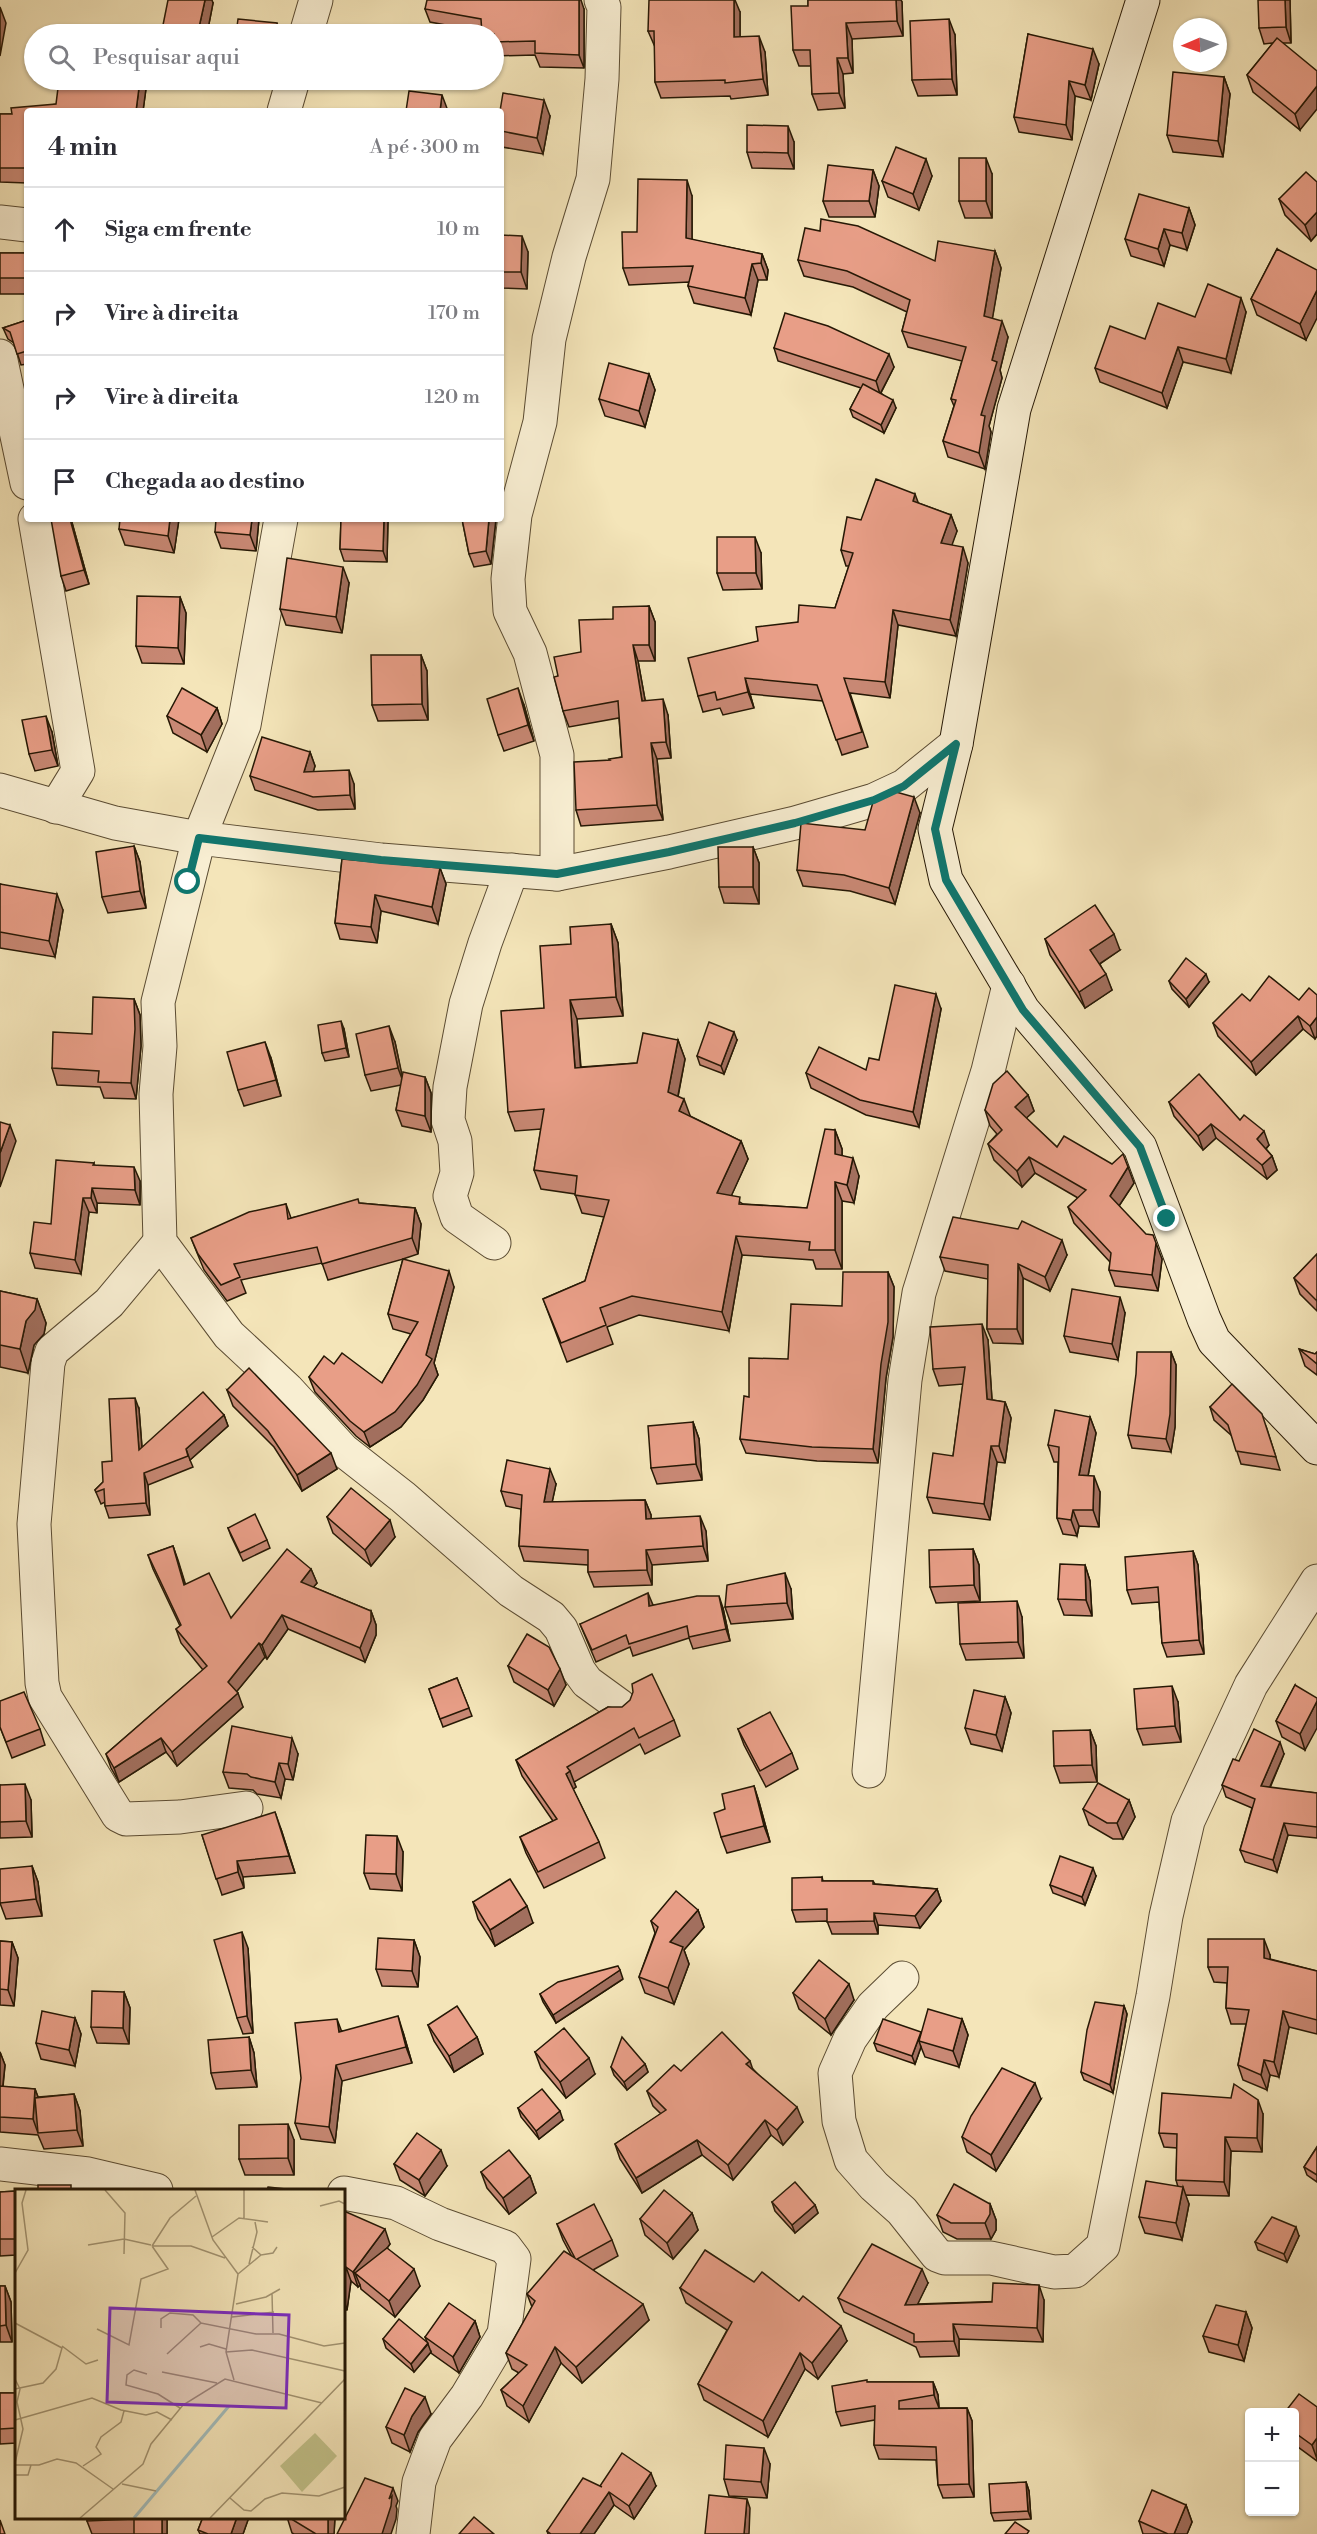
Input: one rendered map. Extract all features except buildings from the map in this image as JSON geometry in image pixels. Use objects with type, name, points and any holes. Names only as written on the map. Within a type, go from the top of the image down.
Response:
[{"type":"street","points":[[309,24],[316,0]]},
{"type":"street","points":[[557,874],[557,755],[530,653],[510,611],[508,579],[515,515],[540,422],[549,339],[569,257],[593,179],[602,79],[604,8],[601,0]]},
{"type":"street","points":[[1143,0],[1014,409],[956,744],[935,829],[946,880],[1023,1010],[1140,1147],[1214,1341],[1317,1448]]},
{"type":"street","points":[[285,108],[290,90]]},
{"type":"street","points":[[0,222],[24,225]]},
{"type":"street","points":[[0,356],[24,469]]},
{"type":"street","points":[[36,522],[78,771],[56,807]]},
{"type":"street","points":[[280,522],[244,725],[199,838],[158,1002],[160,1046],[156,1094],[159,1242],[229,1335],[286,1389],[343,1450],[403,1497],[511,1591],[550,1617],[561,1629],[579,1671],[587,1682],[620,1706]]},
{"type":"street","points":[[0,790],[116,823],[199,838],[381,860],[557,874],[669,852],[795,823],[874,800],[904,786],[956,744]]},
{"type":"street","points":[[494,1243],[457,1217],[450,1196],[457,1173],[455,1141],[447,1120],[450,1087],[466,1004],[485,943],[512,870]]},
{"type":"street","points":[[869,1771],[905,1380],[919,1293],[988,1071],[1009,985]]},
{"type":"street","points":[[159,1242],[109,1303],[52,1351],[48,1363],[34,1524],[42,1683],[45,1697],[118,1815],[126,1819],[180,1817],[246,1808]]},
{"type":"street","points":[[902,1978],[873,2006],[850,2039],[835,2073],[839,2121],[851,2160],[874,2186],[902,2211],[937,2255],[945,2258],[991,2258],[1054,2272],[1075,2271],[1103,2246],[1153,1996],[1166,1916],[1188,1821],[1251,1685],[1317,1581]]},
{"type":"street","points":[[0,2164],[88,2174],[152,2189]]},
{"type":"street","points":[[345,2193],[396,2204],[440,2224],[506,2247],[514,2259],[504,2334],[467,2396],[435,2439],[419,2482],[413,2534]]},
{"type":"route","points":[[188,882],[199,838],[381,860],[557,874],[669,852],[795,823],[874,800],[904,786],[956,744],[935,829],[946,880],[1023,1010],[1140,1147],[1167,1219]]}]
